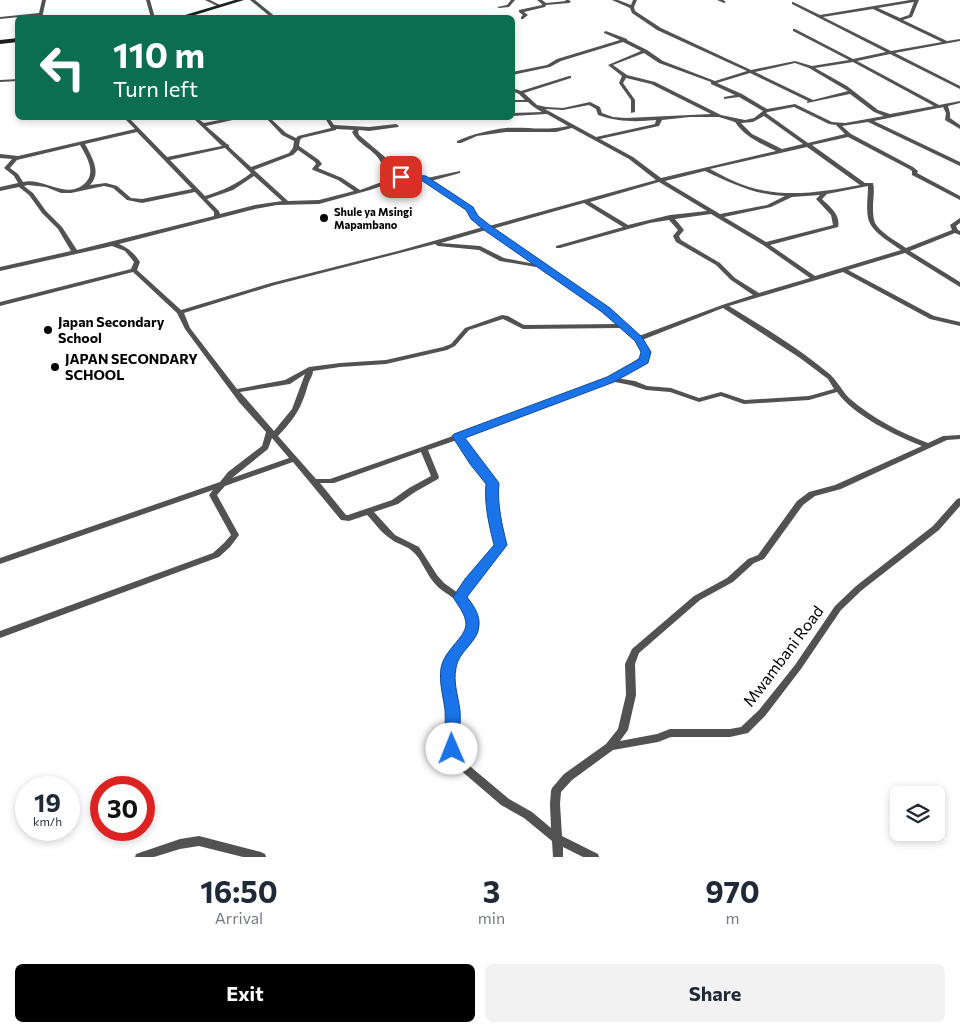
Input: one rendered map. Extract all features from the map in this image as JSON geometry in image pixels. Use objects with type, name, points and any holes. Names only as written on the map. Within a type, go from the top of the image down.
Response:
[{"type":"main road","points":[[188,15],[241,0]]},
{"type":"main road","points":[[0,42],[15,40]]},
{"type":"street","points":[[40,15],[44,0]]},
{"type":"street","points":[[148,0],[152,15]]},
{"type":"street","points":[[207,0],[220,6]]},
{"type":"street","points":[[252,0],[271,15]]},
{"type":"street","points":[[499,7],[508,6],[513,0]]},
{"type":"street","points":[[539,0],[544,4]]},
{"type":"street","points":[[522,18],[526,15],[520,11],[544,4],[569,2],[567,0]]},
{"type":"street","points":[[614,0],[632,7]]},
{"type":"street","points":[[635,0],[632,7],[633,12],[660,29],[812,101]]},
{"type":"street","points":[[820,16],[917,0],[911,16],[899,20]]},
{"type":"street","points":[[793,3],[960,88]]},
{"type":"street","points":[[873,7],[947,42]]},
{"type":"street","points":[[0,18],[15,17]]},
{"type":"street","points":[[795,30],[942,106],[948,113],[947,119],[960,127]]},
{"type":"street","points":[[606,32],[625,40],[661,62],[714,82],[740,95],[864,185]]},
{"type":"street","points":[[515,73],[548,66],[559,60],[625,40]]},
{"type":"street","points":[[809,66],[854,61],[855,59],[889,52],[960,40]]},
{"type":"street","points":[[645,51],[610,65],[625,76],[653,83],[719,116],[737,121],[752,120],[765,113],[851,92]]},
{"type":"street","points":[[714,82],[751,71],[795,62],[809,66],[851,92],[876,111],[882,119]]},
{"type":"street","points":[[625,76],[621,83],[633,100],[633,112]]},
{"type":"street","points":[[521,93],[569,77]]},
{"type":"street","points":[[0,81],[15,80]]},
{"type":"street","points":[[515,90],[545,113],[632,158],[661,180],[765,244],[813,277]]},
{"type":"street","points":[[726,98],[740,95]]},
{"type":"street","points":[[515,101],[528,101]]},
{"type":"street","points":[[838,125],[893,117],[960,102]]},
{"type":"street","points":[[535,106],[563,110],[590,103],[598,108],[600,114],[614,118],[719,116]]},
{"type":"street","points":[[795,105],[838,125],[849,135],[911,168],[915,171],[914,174],[960,198]]},
{"type":"street","points":[[876,111],[893,117]]},
{"type":"street","points":[[515,115],[545,113]]},
{"type":"street","points":[[595,138],[657,125],[660,118]]},
{"type":"street","points":[[129,120],[204,198],[217,212],[218,216]]},
{"type":"street","points":[[198,120],[286,203]]},
{"type":"street","points":[[203,124],[224,120]]},
{"type":"street","points":[[271,120],[276,123],[280,132],[319,162],[315,169],[340,179],[358,191]]},
{"type":"street","points":[[329,120],[334,127]]},
{"type":"street","points":[[737,121],[751,135],[781,151]]},
{"type":"street","points":[[870,121],[960,164]]},
{"type":"street","points":[[204,198],[234,188],[253,171],[291,154],[296,143],[311,134],[334,129],[334,127],[369,129],[396,126]]},
{"type":"street","points":[[459,142],[476,135],[506,130],[556,130],[573,126]]},
{"type":"street","points":[[357,128],[355,132],[357,136],[383,158],[384,164],[399,170],[401,177]]},
{"type":"street","points":[[0,156],[16,158],[138,130]]},
{"type":"street","points":[[180,312],[273,284],[488,228],[661,180],[849,135]]},
{"type":"street","points":[[75,191],[89,184],[94,176],[93,163],[82,143]]},
{"type":"street","points":[[166,159],[227,146]]},
{"type":"street","points":[[16,158],[10,162],[8,168],[16,174],[21,184],[60,228],[75,252]]},
{"type":"street","points":[[705,169],[744,187],[761,192],[792,195],[824,194],[872,184],[871,216],[875,227],[904,251],[960,285]]},
{"type":"street","points":[[427,180],[458,172]]},
{"type":"street","points":[[0,269],[112,244],[255,207],[286,203],[319,202],[401,177],[415,176],[427,180],[470,209],[474,217],[488,228],[594,301],[639,339],[646,352],[644,360],[611,379],[424,449],[331,481],[314,481]]},
{"type":"street","points":[[0,189],[21,184],[36,184],[61,191],[75,191],[104,184],[112,185],[129,199],[142,201],[195,190]]},
{"type":"street","points":[[765,244],[836,226],[837,221],[830,209],[819,199],[824,194]]},
{"type":"street","points":[[720,216],[769,206],[792,195]]},
{"type":"street","points":[[586,201],[626,226]]},
{"type":"street","points":[[558,247],[626,226],[670,217],[712,212]]},
{"type":"street","points":[[670,217],[681,230],[676,236],[678,241],[718,264],[733,279],[758,295]]},
{"type":"street","points":[[639,339],[724,306],[813,277],[844,270],[958,232],[953,225],[960,220]]},
{"type":"street","points":[[112,244],[120,245],[133,254],[137,262],[134,270]]},
{"type":"street","points":[[424,245],[451,244],[480,248],[502,260],[547,269]]},
{"type":"street","points":[[0,304],[134,270]]},
{"type":"street","points":[[134,270],[180,312],[186,328],[235,391],[344,518],[369,512],[395,502],[436,477],[424,449]]},
{"type":"street","points":[[844,270],[932,318],[960,324]]},
{"type":"street","points":[[949,278],[960,274]]},
{"type":"street","points":[[724,306],[776,338],[820,369],[833,381],[837,390],[854,406],[904,436],[929,446]]},
{"type":"street","points":[[235,391],[287,382],[309,369],[386,362],[445,349],[453,345],[467,329],[502,317],[506,317],[523,327],[625,326]]},
{"type":"street","points":[[0,635],[216,555],[235,535],[213,495],[231,474],[265,447],[271,434],[284,425],[297,407],[304,383],[310,375],[309,369]]},
{"type":"street","points":[[611,379],[623,380],[646,388],[671,390],[699,400],[720,394],[744,402],[809,398],[837,390]]},
{"type":"street","points":[[458,436],[474,461],[492,483],[496,527],[501,545],[469,582],[460,597]]},
{"type":"street","points":[[610,747],[623,730],[632,681],[630,666],[632,657],[648,638],[697,598],[730,580],[752,561],[761,557],[800,503],[812,494],[838,487],[946,438],[960,437]]},
{"type":"street","points":[[0,561],[294,459]]},
{"type":"street","name":"Mwambani Road","points":[[558,857],[556,791],[568,777],[610,747],[658,738],[670,732],[730,733],[744,730],[762,713],[798,667],[838,608],[859,588],[936,528],[960,500]]},
{"type":"street","points":[[369,512],[394,538],[414,547],[435,579],[444,588],[460,597],[470,612],[473,625],[470,634],[452,656],[448,667],[447,684],[452,711],[452,749],[455,758],[505,802],[528,815],[557,839],[594,857]]},
{"type":"street","points":[[140,857],[180,844],[199,841],[261,857]]},
{"type":"place","name":"Shule ya Msingi Mapambano","points":[[324,218]]},
{"type":"place","name":"Japan Secondary School","points":[[48,330]]},
{"type":"place","name":"JAPAN SECONDARY SCHOOL","points":[[55,367]]},
{"type":"route","points":[[401,177],[415,176],[423,178],[470,209],[474,217],[488,228],[606,310],[639,339],[646,352],[646,357],[638,365],[611,379],[511,418],[458,436],[474,461],[492,483],[496,527],[501,545],[469,582],[460,597],[470,612],[473,625],[470,634],[452,656],[448,667],[447,684],[452,711],[452,749]]}]
